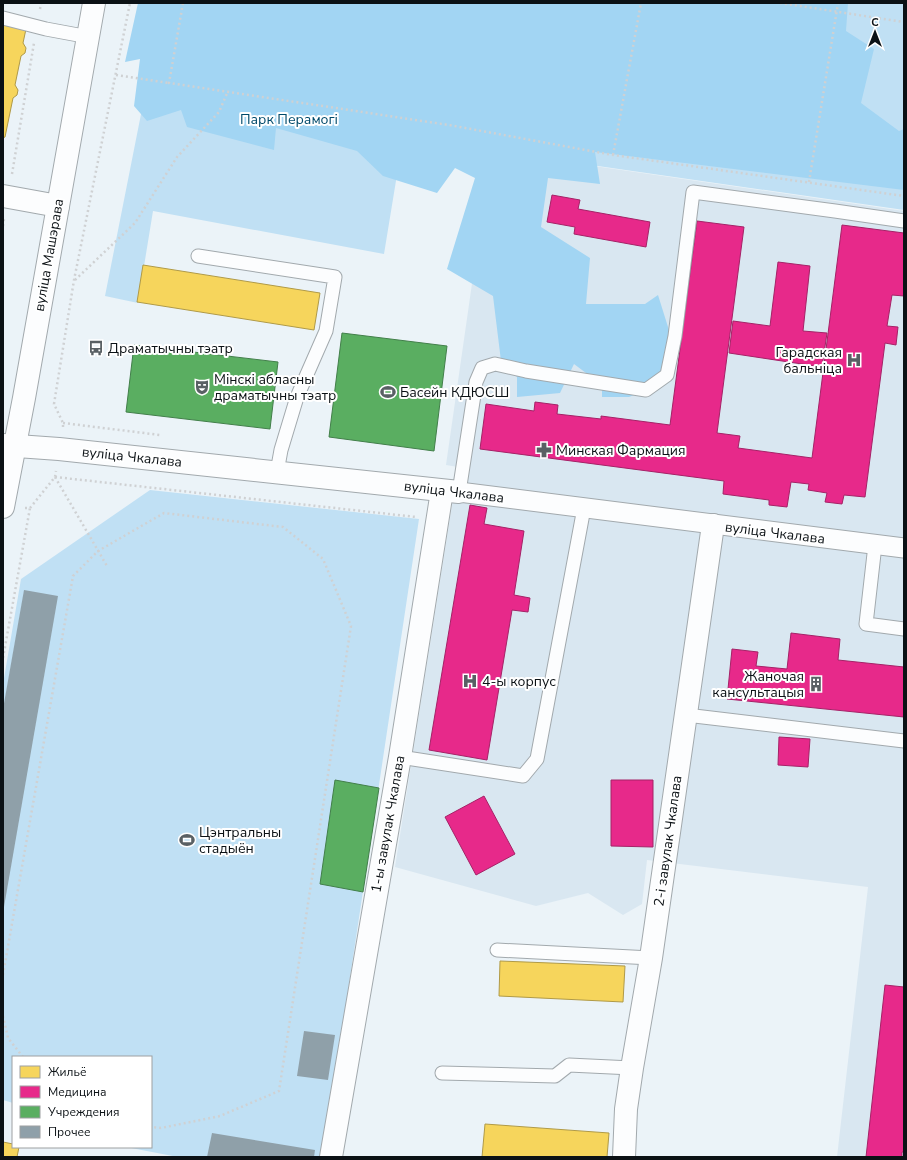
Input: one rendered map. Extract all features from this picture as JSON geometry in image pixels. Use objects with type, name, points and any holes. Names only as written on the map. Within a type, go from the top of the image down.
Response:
[{"type":"street","name":"вуліца Машэрава","points":[[3,505],[9,445],[58,206],[94,3]]},
{"type":"street","points":[[6,196],[58,206]]},
{"type":"street","name":"вуліца Чкалава","points":[[9,445],[451,491],[904,548]]},
{"type":"street","name":"1-ы завулак Чкалава","points":[[331,1157],[400,757],[438,519],[451,491]]},
{"type":"street","name":"2-і завулак Чкалава","points":[[624,1157],[626,1109],[651,958],[713,525]]},
{"type":"lane","points":[[3,18],[36,27],[89,37]]},
{"type":"lane","points":[[451,491],[476,382],[482,368],[495,364],[526,371],[646,390],[666,375],[675,336],[693,192],[904,221]]},
{"type":"lane","points":[[198,256],[335,277],[326,331],[297,397],[281,450],[277,472]]},
{"type":"lane","points":[[400,757],[523,776],[537,759],[584,508]]},
{"type":"lane","points":[[875,545],[866,624],[904,629]]},
{"type":"lane","points":[[686,715],[904,741]]},
{"type":"lane","points":[[497,950],[651,958]]},
{"type":"lane","points":[[442,1073],[555,1076],[569,1065],[632,1068]]},
{"type":"path","points":[[3,226],[6,196],[41,3]]},
{"type":"path","points":[[3,658],[30,508],[55,477],[63,424],[54,404],[74,280],[130,3]]},
{"type":"path","points":[[169,83],[183,3]]},
{"type":"path","points":[[613,155],[641,3]]},
{"type":"path","points":[[780,3],[904,22]]},
{"type":"path","points":[[809,182],[838,3]]},
{"type":"path","points":[[116,75],[449,125],[613,155],[904,196]]},
{"type":"path","points":[[74,280],[135,223],[176,158],[219,112],[228,92]]},
{"type":"path","points":[[55,477],[438,519]]},
{"type":"path","points":[[55,477],[107,566]]},
{"type":"path","points":[[3,505],[30,508]]},
{"type":"path","points":[[3,975],[73,576],[98,551],[164,513],[283,527],[323,559],[351,626],[279,1091],[220,1116],[161,1128],[152,1127]]},
{"type":"path","points":[[3,1016],[8,1038],[22,1056]]},
{"type":"shaded area","points":[[491,151],[904,211],[904,1157],[837,1157],[868,887],[647,860],[642,904],[623,915],[588,893],[536,906],[395,867],[458,467],[446,465]]},
{"type":"green space","name":"Парк Перамогі","points":[[138,3],[848,3],[846,31],[874,49],[861,103],[899,131],[904,129],[904,190],[595,152],[600,184],[548,178],[541,227],[590,258],[586,304],[645,304],[658,295],[673,343],[665,383],[629,397],[602,397],[602,385],[574,364],[560,393],[517,397],[517,377],[501,361],[493,296],[447,269],[475,178],[455,168],[437,193],[383,176],[357,151],[276,128],[274,150],[187,127],[181,110],[147,121],[134,106],[140,59],[125,62]]},
{"type":"green space","name":"Парк Перамогі","points":[[163,3],[904,3],[904,210],[403,138],[384,254],[153,211],[138,303],[105,296]]},
{"type":"green space","name":"Цэнтральны стадыён","points":[[150,490],[419,519],[323,1157],[178,1157],[131,1148],[152,1148],[152,1056],[12,1056],[12,1103],[3,1100],[3,684],[21,579]]},
{"type":"building: Жильё","points":[[3,25],[26,29],[23,43],[26,48],[25,53],[21,56],[15,85],[18,90],[17,95],[13,98],[5,137],[3,138]]},
{"type":"building: Жильё","points":[[143,265],[320,293],[314,330],[137,302]]},
{"type":"building: Жильё","points":[[500,961],[625,966],[623,1002],[499,996]]},
{"type":"building: Жильё","points":[[485,1124],[609,1133],[607,1157],[482,1157]]},
{"type":"building: Жильё","points":[[3,1142],[12,1144],[12,1148],[19,1148],[17,1157],[3,1157]]},
{"type":"building: Медицина","points":[[552,195],[580,200],[578,209],[650,222],[646,247],[574,234],[575,227],[547,222]]},
{"type":"building: Медицина","name":"Гарадская бальніца","points":[[697,221],[744,227],[717,433],[740,436],[738,448],[812,458],[842,225],[904,233],[904,296],[892,295],[887,326],[898,327],[896,345],[885,343],[865,497],[844,495],[842,504],[825,502],[827,493],[808,490],[809,484],[791,482],[787,507],[769,505],[769,500],[723,494],[724,481],[480,449],[486,404],[534,411],[535,402],[558,405],[557,414],[601,419],[601,416],[670,425]]},
{"type":"building: Медицина","name":"Гарадская бальніца","points":[[778,262],[810,266],[803,331],[827,333],[822,367],[729,353],[733,321],[770,326]]},
{"type":"building: Медицина","name":"4-ы корпус","points":[[470,505],[487,508],[484,524],[524,531],[514,595],[530,598],[528,612],[512,610],[487,760],[429,750]]},
{"type":"building: Медицина","name":"Жаночая кансультацыя","points":[[791,633],[840,639],[838,660],[904,667],[904,717],[727,699],[732,649],[758,652],[756,666],[787,669]]},
{"type":"building: Медицина","points":[[779,737],[810,739],[808,767],[778,765]]},
{"type":"building: Медицина","points":[[611,780],[653,780],[653,847],[611,846]]},
{"type":"building: Медицина","points":[[484,796],[515,854],[476,875],[445,817]]},
{"type":"building: Медицина","points":[[885,985],[904,987],[904,1152],[902,1152],[902,1157],[866,1157]]},
{"type":"building: Учреждения","name":"Басейн КДЮСШ","points":[[342,333],[447,346],[434,451],[329,437]]},
{"type":"building: Учреждения","name":"Мінскі абласны драматычны тэатр","points":[[134,345],[278,362],[270,429],[126,412]]},
{"type":"building: Учреждения","points":[[335,780],[379,788],[363,892],[320,884]]},
{"type":"building: Прочее","points":[[24,590],[58,596],[4,907],[3,709]]},
{"type":"building: Прочее","points":[[304,1031],[335,1035],[328,1080],[297,1076]]},
{"type":"building: Прочее","points":[[212,1133],[315,1150],[314,1157],[207,1157]]},
{"type":"place","name":"Драматычны тэатр","points":[[96,348]]},
{"type":"place","name":"Гарадская бальніца","points":[[854,360]]},
{"type":"place","name":"Мінскі абласны драматычны тэатр","points":[[202,387]]},
{"type":"place","name":"Басейн КДЮСШ","points":[[388,392]]},
{"type":"place","name":"Минская Фармация","points":[[544,450]]},
{"type":"place","name":"4-ы корпус","points":[[470,681]]},
{"type":"place","name":"Жаночая кансультацыя","points":[[816,684]]},
{"type":"place","name":"Цэнтральны стадыён","points":[[187,840]]}]
